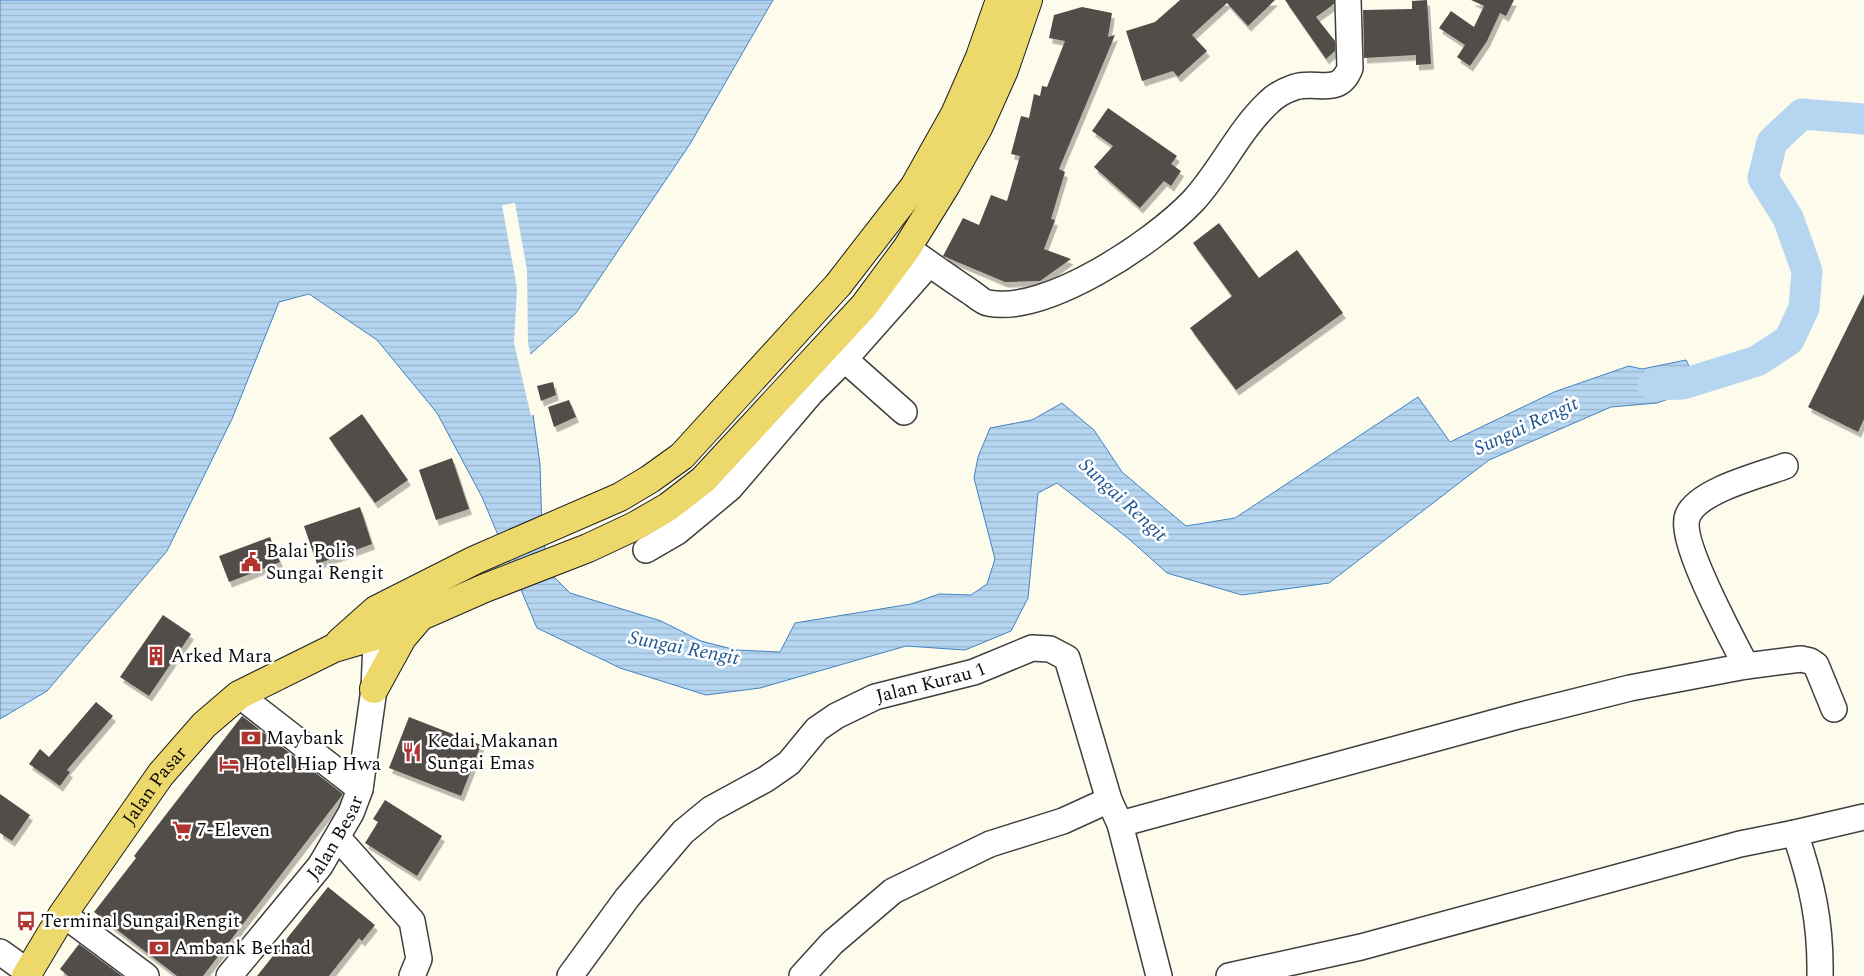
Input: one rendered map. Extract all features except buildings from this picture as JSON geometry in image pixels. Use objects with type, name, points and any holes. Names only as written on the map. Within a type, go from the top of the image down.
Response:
[{"type":"main road","points":[[377,622],[475,560],[574,519],[643,484],[682,456],[838,286],[919,178],[955,114],[980,57],[1000,0]]},
{"type":"main road","points":[[377,622],[421,615],[588,548],[635,526],[668,507],[704,480],[836,352],[864,306],[906,248],[946,185],[978,128],[1004,70],[1028,0]]},
{"type":"main road","points":[[374,690],[402,638],[421,615]]},
{"type":"main road","name":"Jalan Pasar","points":[[27,974],[63,914],[161,774],[204,725],[239,694],[334,648],[377,622]]},
{"type":"street","points":[[906,248],[987,303],[1021,302],[1058,293],[1127,254],[1193,201],[1241,134],[1273,98],[1296,87],[1339,84],[1346,78],[1350,68],[1348,0]]},
{"type":"street","points":[[646,550],[676,532],[730,488],[811,393],[836,352],[930,264]]},
{"type":"street","points":[[836,352],[904,412]]},
{"type":"street","points":[[1746,666],[1697,565],[1686,528],[1688,515],[1698,503],[1713,493],[1786,466]]},
{"type":"street","name":"Jalan Besar","points":[[229,976],[320,866],[351,813],[360,788],[374,690],[377,622]]},
{"type":"street","name":"Jalan Kurau 1","points":[[570,976],[627,898],[683,832],[711,808],[766,779],[789,763],[817,729],[836,716],[875,697],[974,672],[1032,648],[1050,649],[1067,658],[1109,800],[1120,824],[1159,976]]},
{"type":"street","points":[[1120,824],[1518,716],[1630,688],[1746,666],[1801,659],[1810,661],[1816,665],[1834,710]]},
{"type":"street","points":[[239,694],[360,788]]},
{"type":"street","points":[[802,976],[832,943],[893,891],[990,844],[1063,821],[1109,800]]},
{"type":"street","points":[[1230,976],[1361,947],[1740,844],[1864,817]]},
{"type":"street","points":[[1795,833],[1811,882],[1821,942],[1820,976]]},
{"type":"street","points":[[338,838],[412,921],[419,959],[412,976]]},
{"type":"street","points":[[63,914],[146,976]]},
{"type":"street","points":[[0,952],[27,974]]},
{"type":"water","points":[[0,0],[773,0],[690,144],[576,313],[525,359],[540,464],[542,532],[549,572],[570,593],[661,621],[701,641],[736,650],[780,652],[795,623],[911,604],[939,594],[971,595],[987,584],[995,559],[974,478],[978,457],[990,428],[1032,420],[1062,403],[1094,430],[1122,472],[1186,526],[1235,518],[1418,397],[1450,442],[1554,392],[1629,366],[1642,369],[1686,360],[1700,388],[1657,403],[1611,407],[1489,460],[1329,583],[1242,595],[1167,573],[1129,539],[1057,483],[1038,493],[1028,598],[1011,631],[965,650],[906,646],[760,688],[706,695],[620,668],[537,628],[482,497],[437,413],[377,340],[309,294],[279,302],[232,419],[167,551],[47,691],[0,719]]},
{"type":"pier","points":[[515,203],[527,270],[528,343],[531,357],[527,360],[535,414],[531,416],[514,343],[517,288],[502,205]]},
{"type":"waterway","name":"Sungai Rengit","points":[[1653,385],[1683,384],[1757,361],[1789,340],[1804,308],[1807,271],[1788,218],[1763,178],[1772,142],[1802,114],[1864,119]]},
{"type":"place","name":"Balai Polis Sungai Rengit","points":[[251,562]]},
{"type":"place","name":"Arked Mara","points":[[156,656]]},
{"type":"place","name":"Maybank","points":[[251,738]]},
{"type":"place","name":"Kedai Makanan Sungai Emas","points":[[412,752]]},
{"type":"place","name":"Hotel Hiap Hwa","points":[[229,764]]},
{"type":"place","name":"7-Eleven","points":[[182,830]]},
{"type":"place","name":"Terminal Sungai Rengit","points":[[26,921]]},
{"type":"place","name":"Ambank Berhad","points":[[159,948]]}]
